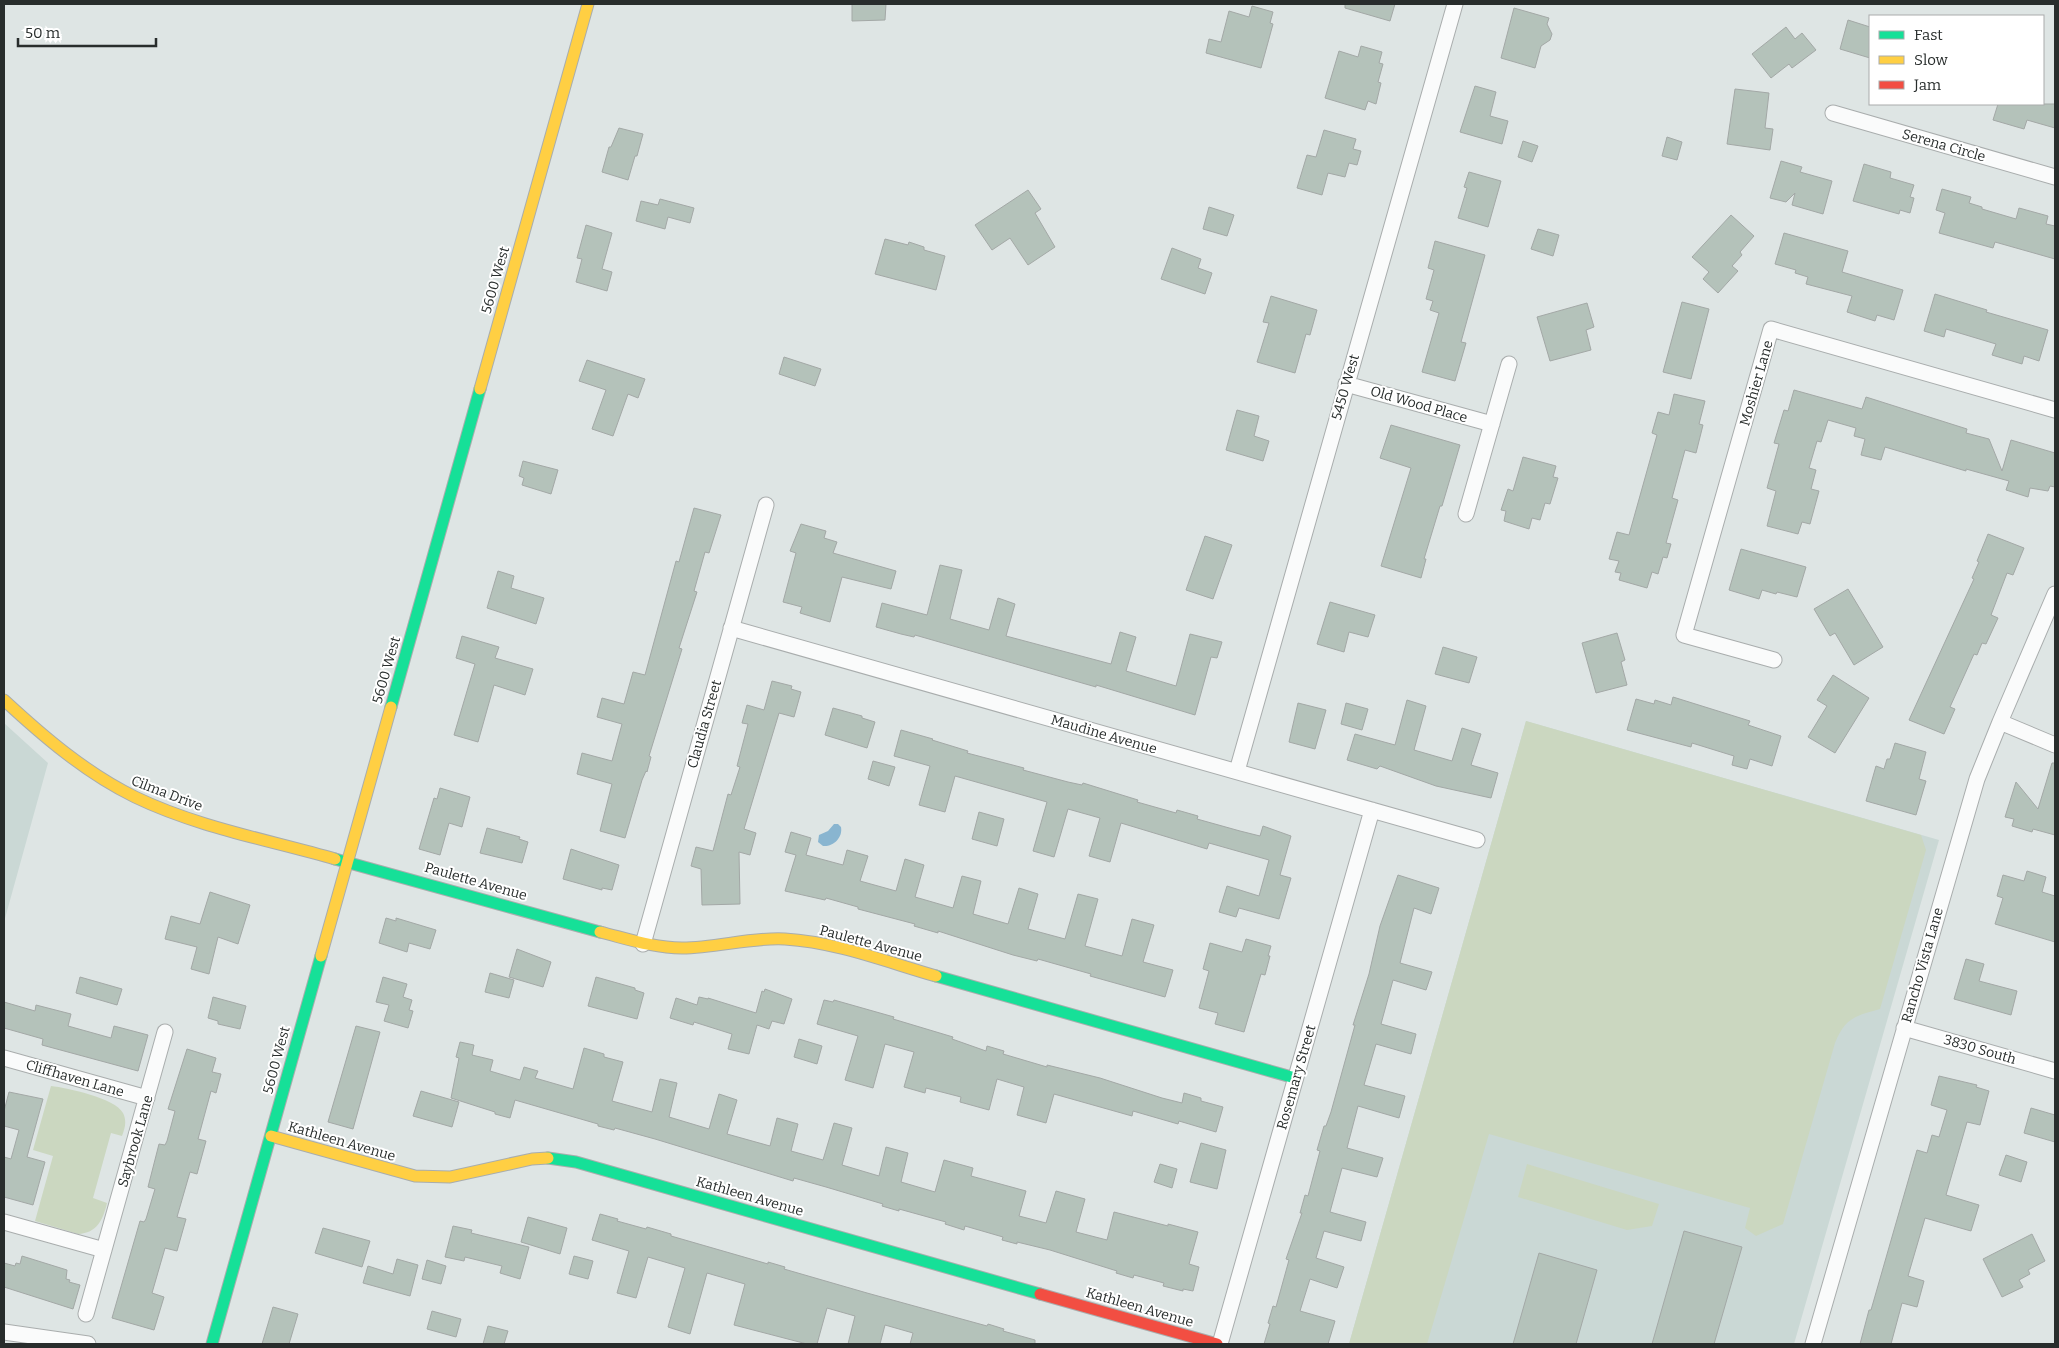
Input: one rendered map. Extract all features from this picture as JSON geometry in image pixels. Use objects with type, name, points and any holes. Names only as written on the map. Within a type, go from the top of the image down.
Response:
[{"type":"street","name":"5600 West","points":[[212,1344],[588,4]]},
{"type":"street","name":"5450 West","points":[[1237,772],[1455,4]]},
{"type":"street","name":"Serena Circle","points":[[1832,113],[2055,177]]},
{"type":"street","name":"Moshier Lane","points":[[1774,660],[1684,635],[1772,329],[2055,410]]},
{"type":"street","points":[[1466,514],[1509,364]]},
{"type":"street","name":"Old Wood Place","points":[[1346,384],[1492,424]]},
{"type":"street","name":"Claudia Street","points":[[643,944],[766,505]]},
{"type":"street","name":"Rancho Vista Lane","points":[[1813,1344],[1975,786],[2000,722],[2055,594]]},
{"type":"street","name":"Maudine Avenue","points":[[731,628],[1477,840]]},
{"type":"street","name":"Cilma Drive","points":[[4,700],[43,736],[78,764],[135,798],[188,818],[347,861]]},
{"type":"street","points":[[2000,722],[2055,745]]},
{"type":"street","name":"Rosemary Street","points":[[1218,1344],[1372,810]]},
{"type":"street","name":"Paulette Avenue","points":[[347,861],[643,944],[678,949],[777,940],[827,945],[1296,1078]]},
{"type":"street","name":"3830 South","points":[[1904,1028],[2055,1070]]},
{"type":"street","name":"Saybrook Lane","points":[[86,1314],[165,1032]]},
{"type":"street","name":"Cliffhaven Lane","points":[[4,1058],[147,1098]]},
{"type":"street","name":"Kathleen Avenue","points":[[271,1136],[415,1176],[450,1177],[532,1159],[548,1158],[576,1162],[1218,1344]]},
{"type":"street","points":[[4,1222],[104,1250]]},
{"type":"street","points":[[4,1332],[23,1340],[88,1344]]},
{"type":"shaded area","points":[[1526,721],[1939,840],[1794,1344],[1349,1344]]},
{"type":"shaded area","points":[[4,723],[48,763],[4,922]]},
{"type":"green space","points":[[1526,721],[1921,835],[1926,850],[1880,1009],[1852,1019],[1843,1028],[1835,1043],[1783,1224],[1756,1236],[1745,1228],[1750,1208],[1489,1134],[1427,1344],[1349,1344]]},
{"type":"green space","points":[[51,1086],[79,1091],[101,1098],[118,1108],[123,1113],[125,1119],[122,1136],[111,1133],[93,1198],[107,1203],[103,1215],[94,1228],[85,1233],[78,1234],[35,1221],[53,1156],[33,1150]]},
{"type":"green space","points":[[1527,1164],[1659,1204],[1652,1226],[1627,1230],[1518,1197]]},
{"type":"water","points":[[834,824],[838,824],[841,827],[839,838],[830,845],[823,846],[818,842],[819,835],[828,831]]},
{"type":"building","points":[[852,4],[886,4],[885,20],[852,21]]},
{"type":"building","points":[[1345,4],[1395,4],[1390,21],[1345,8]]},
{"type":"building","points":[[1252,6],[1273,12],[1270,23],[1273,24],[1261,68],[1206,53],[1209,39],[1221,42],[1229,11],[1249,17]]},
{"type":"building","points":[[1514,8],[1549,18],[1547,24],[1552,34],[1550,40],[1541,46],[1535,68],[1501,58]]},
{"type":"building","points":[[1848,20],[1869,27],[1869,58],[1840,49]]},
{"type":"building","points":[[1786,27],[1795,39],[1802,33],[1816,50],[1792,68],[1789,64],[1771,78],[1752,54]]},
{"type":"building","points":[[1361,46],[1382,52],[1379,63],[1383,64],[1378,82],[1381,83],[1376,104],[1368,101],[1365,110],[1325,98],[1339,51],[1358,57]]},
{"type":"building","points":[[1475,86],[1496,92],[1490,116],[1508,121],[1502,144],[1460,132]]},
{"type":"building","points":[[1735,89],[1769,93],[1765,128],[1773,129],[1770,150],[1727,144]]},
{"type":"building","points":[[2055,104],[2055,128],[2027,120],[2024,129],[1993,120],[1998,105]]},
{"type":"building","points":[[619,128],[643,134],[628,180],[602,172],[609,147],[611,147]]},
{"type":"building","points":[[1324,130],[1356,139],[1353,149],[1361,151],[1357,165],[1349,163],[1345,177],[1328,173],[1322,195],[1297,188],[1307,155],[1316,157]]},
{"type":"building","points":[[1667,137],[1682,142],[1677,160],[1662,156]]},
{"type":"building","points":[[1523,141],[1538,146],[1532,162],[1518,157]]},
{"type":"building","points":[[1781,161],[1802,167],[1800,172],[1832,181],[1823,214],[1792,205],[1795,193],[1786,202],[1770,198]]},
{"type":"building","points":[[1864,164],[1891,172],[1890,178],[1914,185],[1910,197],[1914,198],[1910,213],[1900,210],[1899,214],[1853,201]]},
{"type":"building","points":[[1469,172],[1501,181],[1488,227],[1458,218],[1467,188],[1464,187]]},
{"type":"building","points":[[1942,189],[1971,197],[1969,203],[1982,207],[1982,209],[2016,219],[2019,208],[2048,216],[2046,224],[2055,226],[2055,259],[1995,242],[1993,248],[1939,233],[1945,213],[1936,210]]},
{"type":"building","points":[[1028,190],[1041,209],[1035,213],[1055,247],[1028,265],[1010,238],[992,250],[975,225]]},
{"type":"building","points":[[660,199],[694,208],[690,223],[668,217],[665,229],[636,221],[641,201],[658,205]]},
{"type":"building","points":[[1209,207],[1234,215],[1227,236],[1203,229]]},
{"type":"building","points":[[1731,215],[1754,236],[1740,252],[1742,255],[1732,266],[1738,271],[1718,293],[1703,279],[1709,272],[1692,257]]},
{"type":"building","points":[[586,225],[612,233],[602,269],[612,272],[607,291],[576,282],[582,259],[577,258]]},
{"type":"building","points":[[1538,229],[1559,235],[1553,256],[1531,249]]},
{"type":"building","points":[[1784,233],[1848,251],[1842,272],[1903,290],[1894,320],[1877,315],[1875,321],[1847,312],[1852,296],[1806,284],[1808,277],[1795,273],[1796,270],[1775,264]]},
{"type":"building","points":[[885,239],[908,245],[909,242],[924,247],[924,250],[945,256],[936,290],[875,274]]},
{"type":"building","points":[[1435,241],[1485,255],[1461,342],[1466,343],[1455,381],[1422,372],[1439,313],[1430,310],[1433,301],[1426,299],[1434,270],[1428,268]]},
{"type":"building","points":[[1172,248],[1201,259],[1198,268],[1212,273],[1205,294],[1161,279]]},
{"type":"building","points":[[1935,294],[1987,310],[1986,312],[2048,330],[2039,361],[2024,356],[2022,364],[1992,355],[1996,344],[1946,329],[1944,337],[1924,331]]},
{"type":"building","points":[[1271,296],[1317,310],[1310,335],[1306,334],[1295,373],[1257,362],[1269,323],[1263,322]]},
{"type":"building","points":[[1682,302],[1709,309],[1691,379],[1663,372]]},
{"type":"building","points":[[1587,303],[1594,327],[1586,330],[1591,350],[1550,361],[1537,317]]},
{"type":"building","points":[[784,357],[821,369],[815,386],[779,374]]},
{"type":"building","points":[[587,360],[645,379],[638,398],[628,394],[613,436],[592,429],[606,390],[579,381]]},
{"type":"building","points":[[1794,390],[1862,409],[1866,397],[1967,429],[1966,433],[1989,439],[2002,471],[2011,440],[2055,453],[2055,487],[2050,486],[2048,491],[2030,488],[2028,497],[2006,490],[2009,481],[1966,469],[1966,471],[1885,447],[1881,460],[1861,455],[1865,439],[1854,436],[1856,428],[1828,420],[1821,442],[1817,441],[1809,468],[1816,470],[1811,489],[1819,491],[1810,524],[1802,522],[1798,534],[1767,526],[1776,491],[1767,488],[1779,444],[1774,443],[1784,410],[1788,411]]},
{"type":"building","points":[[1674,394],[1705,401],[1699,424],[1703,425],[1696,453],[1685,450],[1672,498],[1678,500],[1666,543],[1671,544],[1667,558],[1663,557],[1658,574],[1652,572],[1647,588],[1619,580],[1621,573],[1615,572],[1619,561],[1609,559],[1617,532],[1629,535],[1657,435],[1652,433],[1658,412],[1669,415]]},
{"type":"building","points":[[1237,410],[1259,416],[1254,436],[1269,441],[1263,461],[1226,450]]},
{"type":"building","points":[[1391,425],[1460,445],[1424,559],[1426,559],[1421,578],[1381,566],[1411,468],[1380,458]]},
{"type":"building","points":[[1523,457],[1556,466],[1553,477],[1558,478],[1550,504],[1545,503],[1540,520],[1532,518],[1529,529],[1504,521],[1506,511],[1501,510],[1508,489],[1513,491]]},
{"type":"building","points":[[523,461],[558,470],[551,494],[522,485],[524,478],[519,476]]},
{"type":"building","points":[[694,508],[721,515],[709,553],[705,552],[694,591],[697,592],[679,648],[682,649],[649,756],[651,757],[647,772],[642,780],[625,838],[600,831],[612,784],[577,774],[582,753],[612,761],[622,724],[597,717],[602,698],[624,704],[633,672],[645,675],[676,561],[679,562]]},
{"type":"building","points":[[801,524],[826,531],[824,538],[837,542],[833,553],[896,571],[891,589],[842,577],[830,622],[800,613],[802,607],[783,602],[796,553],[790,551]]},
{"type":"building","points":[[1988,534],[2024,548],[2013,575],[2007,573],[1991,615],[1998,618],[1986,644],[1982,643],[1977,655],[1974,654],[1950,707],[1955,709],[1944,734],[1909,720],[1974,579],[1972,578],[1979,562],[1977,561]]},
{"type":"building","points":[[1205,536],[1232,545],[1213,599],[1186,590]]},
{"type":"building","points":[[1741,549],[1806,567],[1797,597],[1762,590],[1759,599],[1729,590]]},
{"type":"building","points":[[940,565],[962,570],[950,619],[989,630],[998,598],[1015,604],[1006,636],[1111,664],[1120,632],[1136,637],[1126,671],[1176,686],[1190,634],[1222,642],[1217,658],[1211,657],[1195,715],[1096,685],[1096,687],[915,635],[914,637],[876,627],[882,603],[927,615]]},
{"type":"building","points":[[498,571],[514,576],[511,588],[544,598],[536,624],[487,608]]},
{"type":"building","points":[[1848,589],[1883,647],[1854,665],[1835,633],[1830,636],[1814,609]]},
{"type":"building","points":[[1330,602],[1375,615],[1368,637],[1349,632],[1344,652],[1317,644]]},
{"type":"building","points":[[1617,633],[1625,660],[1621,662],[1627,685],[1596,693],[1582,643]]},
{"type":"building","points":[[462,636],[499,647],[495,658],[533,669],[525,695],[494,685],[478,742],[454,735],[475,664],[456,658]]},
{"type":"building","points":[[1443,647],[1477,657],[1469,683],[1435,674]]},
{"type":"building","points":[[1833,675],[1869,698],[1835,753],[1808,737],[1827,706],[1817,700]]},
{"type":"building","points":[[772,681],[792,686],[791,689],[801,692],[794,717],[779,713],[744,829],[756,833],[750,855],[739,852],[740,904],[702,905],[701,869],[691,866],[696,847],[713,851],[728,794],[731,795],[740,767],[737,766],[748,724],[742,723],[747,705],[764,710]]},
{"type":"building","points":[[1673,697],[1750,721],[1748,725],[1781,736],[1772,766],[1750,759],[1747,769],[1732,765],[1734,756],[1692,743],[1691,747],[1627,730],[1636,699],[1654,704],[1655,700],[1671,705]]},
{"type":"building","points":[[1407,700],[1426,706],[1414,750],[1452,761],[1462,728],[1481,734],[1471,765],[1498,773],[1491,798],[1436,786],[1380,766],[1377,769],[1347,760],[1355,734],[1395,745]]},
{"type":"building","points":[[1298,703],[1326,710],[1315,749],[1289,742]]},
{"type":"building","points":[[1346,703],[1368,709],[1362,730],[1341,724]]},
{"type":"building","points":[[833,708],[862,716],[862,718],[875,722],[867,748],[825,735]]},
{"type":"building","points":[[901,730],[968,751],[967,753],[1024,768],[1023,770],[1068,782],[1082,785],[1083,783],[1138,800],[1137,802],[1176,813],[1177,810],[1198,816],[1197,819],[1240,831],[1260,836],[1263,826],[1291,836],[1280,875],[1291,878],[1279,919],[1239,908],[1236,917],[1219,912],[1227,886],[1259,896],[1269,860],[1209,843],[1207,849],[1121,823],[1110,862],[1089,856],[1100,818],[1068,809],[1054,857],[1033,851],[1047,802],[955,776],[945,812],[919,805],[930,766],[894,756]]},
{"type":"building","points":[[1895,743],[1926,752],[1919,779],[1926,781],[1916,815],[1866,801],[1876,766],[1884,769],[1887,759],[1890,759]]},
{"type":"building","points":[[873,761],[895,767],[889,786],[868,779]]},
{"type":"building","points":[[2052,763],[2055,763],[2055,835],[2033,829],[2032,832],[2012,826],[2014,819],[2005,817],[2016,782],[2038,809]]},
{"type":"building","points":[[440,788],[470,797],[462,827],[449,823],[440,855],[419,849],[434,798],[437,799]]},
{"type":"building","points":[[979,812],[1004,819],[997,846],[972,839]]},
{"type":"building","points":[[487,828],[520,837],[519,839],[528,842],[522,863],[480,853]]},
{"type":"building","points":[[791,832],[811,838],[806,855],[843,865],[847,850],[868,856],[860,881],[896,891],[905,859],[924,865],[915,897],[953,908],[962,876],[981,881],[973,914],[1008,924],[1019,888],[1038,894],[1028,929],[1065,939],[1078,894],[1098,899],[1085,946],[1122,956],[1132,919],[1154,925],[1143,962],[1173,970],[1165,997],[1038,959],[1037,961],[1013,955],[826,898],[825,900],[785,891],[796,855],[785,852]]},
{"type":"building","points":[[571,849],[619,865],[612,890],[602,888],[602,890],[563,879]]},
{"type":"building","points":[[2027,871],[2046,877],[2042,892],[2055,896],[2055,942],[1995,924],[2003,898],[1997,896],[2003,875],[2024,881]]},
{"type":"building","points":[[1398,875],[1439,888],[1431,914],[1414,908],[1400,963],[1432,972],[1426,990],[1393,980],[1381,1024],[1416,1034],[1411,1054],[1376,1044],[1364,1085],[1405,1096],[1399,1118],[1358,1106],[1347,1148],[1383,1158],[1377,1177],[1342,1168],[1330,1212],[1366,1222],[1361,1241],[1324,1231],[1316,1258],[1344,1267],[1337,1288],[1310,1279],[1300,1311],[1335,1321],[1328,1344],[1264,1344],[1273,1306],[1276,1307],[1289,1260],[1286,1259],[1302,1213],[1300,1213],[1305,1195],[1308,1196],[1320,1151],[1317,1150],[1324,1126],[1326,1126],[1331,1112],[1355,1025],[1353,1025],[1369,974],[1380,926]]},
{"type":"building","points":[[210,892],[250,905],[238,944],[218,937],[209,974],[191,969],[197,947],[165,939],[171,916],[200,924]]},
{"type":"building","points":[[386,918],[396,921],[396,918],[436,930],[430,949],[409,943],[407,952],[379,943]]},
{"type":"building","points":[[1246,939],[1271,946],[1265,975],[1261,974],[1244,1032],[1215,1024],[1218,1013],[1199,1008],[1209,971],[1203,969],[1210,943],[1242,952]]},
{"type":"building","points":[[517,949],[551,962],[543,987],[509,977]]},
{"type":"building","points":[[1966,959],[1984,964],[1979,981],[2017,991],[2011,1015],[1954,999]]},
{"type":"building","points":[[490,973],[514,980],[509,998],[485,992]]},
{"type":"building","points":[[80,977],[122,989],[117,1005],[76,993]]},
{"type":"building","points":[[383,977],[407,984],[403,997],[412,1000],[409,1010],[413,1011],[408,1028],[384,1021],[389,1005],[376,1002]]},
{"type":"building","points":[[596,977],[635,988],[635,990],[644,993],[637,1019],[588,1006]]},
{"type":"building","points":[[765,989],[792,999],[784,1024],[772,1021],[769,1029],[757,1025],[749,1054],[728,1049],[732,1034],[694,1022],[693,1025],[670,1018],[676,998],[697,1005],[699,997],[708,998],[756,1013],[762,991],[764,992]]},
{"type":"building","points":[[213,997],[246,1006],[240,1029],[218,1024],[218,1021],[208,1018]]},
{"type":"building","points":[[824,1000],[833,1002],[834,1000],[894,1017],[893,1019],[953,1037],[952,1039],[986,1051],[987,1046],[1004,1051],[1003,1054],[1047,1067],[1047,1065],[1100,1078],[1162,1098],[1182,1103],[1184,1093],[1201,1098],[1201,1101],[1223,1107],[1216,1132],[1179,1121],[1178,1124],[1133,1111],[1132,1116],[1054,1094],[1046,1123],[1017,1115],[1024,1087],[997,1079],[989,1110],[960,1102],[961,1097],[926,1088],[925,1093],[904,1087],[914,1052],[885,1044],[873,1088],[845,1080],[858,1036],[817,1024]]},
{"type":"building","points":[[4,1002],[35,1011],[36,1005],[71,1014],[68,1026],[111,1038],[114,1026],[148,1035],[138,1071],[42,1045],[43,1039],[4,1028]]},
{"type":"building","points":[[356,1026],[380,1032],[353,1129],[328,1122]]},
{"type":"building","points":[[799,1039],[822,1046],[817,1064],[794,1057]]},
{"type":"building","points":[[460,1042],[474,1045],[472,1055],[493,1060],[490,1071],[520,1080],[524,1067],[538,1071],[535,1078],[573,1089],[584,1048],[604,1054],[604,1057],[623,1062],[612,1101],[652,1112],[660,1079],[677,1083],[669,1117],[709,1129],[719,1094],[737,1100],[727,1134],[770,1146],[777,1118],[798,1124],[791,1151],[823,1160],[834,1123],[852,1128],[842,1165],[879,1176],[886,1147],[908,1153],[901,1182],[935,1192],[944,1160],[973,1168],[971,1176],[1026,1191],[1019,1216],[1046,1223],[1056,1191],[1085,1199],[1076,1232],[1107,1240],[1114,1212],[1198,1232],[1189,1264],[1199,1267],[1193,1291],[1183,1289],[1183,1291],[1163,1286],[1164,1283],[1134,1275],[1133,1278],[1116,1273],[1117,1271],[1050,1250],[1002,1240],[1003,1237],[965,1226],[964,1230],[945,1224],[946,1222],[899,1209],[899,1211],[882,1206],[883,1204],[826,1187],[794,1178],[793,1181],[655,1139],[615,1128],[614,1130],[598,1126],[598,1124],[515,1100],[510,1118],[495,1114],[495,1112],[451,1098],[459,1058],[456,1057]]},
{"type":"building","points":[[187,1049],[216,1058],[212,1072],[221,1074],[216,1093],[211,1091],[198,1139],[206,1141],[197,1174],[190,1172],[177,1217],[186,1219],[177,1251],[165,1248],[152,1293],[164,1297],[154,1330],[112,1318],[140,1221],[144,1222],[146,1219],[155,1189],[148,1187],[159,1144],[165,1145],[167,1141],[175,1111],[168,1109]]},
{"type":"building","points":[[1939,1076],[1977,1085],[1976,1087],[1989,1091],[1980,1125],[1967,1122],[1946,1195],[1979,1205],[1971,1231],[1925,1218],[1908,1276],[1924,1281],[1917,1307],[1902,1303],[1891,1344],[1860,1344],[1917,1150],[1927,1153],[1932,1135],[1939,1137],[1947,1110],[1931,1105]]},
{"type":"building","points":[[421,1091],[459,1102],[452,1127],[413,1116]]},
{"type":"building","points":[[9,1092],[43,1099],[27,1157],[45,1162],[33,1205],[4,1197],[4,1157],[11,1159],[19,1130],[4,1126],[4,1111]]},
{"type":"building","points":[[2031,1108],[2055,1115],[2055,1142],[2024,1133]]},
{"type":"building","points":[[1201,1143],[1226,1150],[1217,1189],[1190,1182]]},
{"type":"building","points":[[2006,1155],[2027,1162],[2021,1182],[1999,1175]]},
{"type":"building","points":[[1160,1164],[1177,1169],[1172,1188],[1154,1182]]},
{"type":"building","points":[[600,1214],[618,1219],[617,1221],[646,1229],[647,1227],[671,1234],[671,1236],[768,1264],[768,1262],[785,1267],[784,1269],[867,1293],[987,1326],[988,1324],[1004,1329],[1003,1331],[1035,1340],[1035,1344],[910,1344],[913,1333],[885,1325],[880,1344],[848,1344],[855,1316],[827,1308],[817,1344],[807,1344],[734,1325],[745,1284],[707,1273],[690,1334],[668,1327],[685,1268],[648,1257],[636,1298],[617,1293],[629,1251],[592,1240]]},
{"type":"building","points":[[528,1217],[567,1228],[560,1254],[521,1242]]},
{"type":"building","points":[[453,1226],[472,1230],[471,1233],[529,1247],[520,1279],[500,1273],[502,1266],[465,1257],[464,1261],[445,1257]]},
{"type":"building","points":[[323,1228],[370,1241],[362,1267],[315,1253]]},
{"type":"building","points":[[1684,1231],[1742,1247],[1714,1344],[1652,1344]]},
{"type":"building","points":[[2032,1234],[2045,1261],[2028,1270],[2030,1274],[2019,1280],[2023,1287],[2002,1297],[1983,1259]]},
{"type":"building","points":[[1539,1253],[1597,1270],[1576,1344],[1513,1344]]},
{"type":"building","points":[[22,1256],[67,1270],[66,1279],[70,1280],[69,1282],[80,1285],[73,1309],[4,1287],[4,1263],[15,1266],[16,1263],[20,1264]]},
{"type":"building","points":[[574,1256],[593,1261],[588,1279],[569,1274]]},
{"type":"building","points":[[397,1259],[418,1265],[410,1296],[363,1283],[368,1266],[393,1274]]},
{"type":"building","points":[[427,1260],[446,1266],[441,1284],[422,1279]]},
{"type":"building","points":[[273,1307],[298,1314],[289,1344],[262,1344]]},
{"type":"building","points":[[432,1311],[461,1319],[456,1337],[427,1329]]},
{"type":"building","points":[[488,1326],[508,1331],[504,1344],[483,1344]]},
{"type":"traffic: fast","points":[[391,707],[480,389]]},
{"type":"traffic: fast","points":[[335,859],[600,932]]},
{"type":"traffic: fast","points":[[212,1344],[321,956]]},
{"type":"traffic: fast","points":[[936,976],[1295,1078]]},
{"type":"traffic: fast","points":[[548,1158],[576,1162],[1040,1294]]},
{"type":"traffic: slow","points":[[480,389],[588,4]]},
{"type":"traffic: slow","points":[[4,700],[83,766],[135,797],[208,825],[335,859]]},
{"type":"traffic: slow","points":[[321,956],[391,707]]},
{"type":"traffic: slow","points":[[600,932],[641,943],[672,948],[695,948],[772,939],[804,941],[861,953],[936,976]]},
{"type":"traffic: slow","points":[[271,1136],[415,1176],[450,1177],[532,1159],[548,1158]]},
{"type":"traffic: jam","points":[[1040,1294],[1217,1344]]}]
